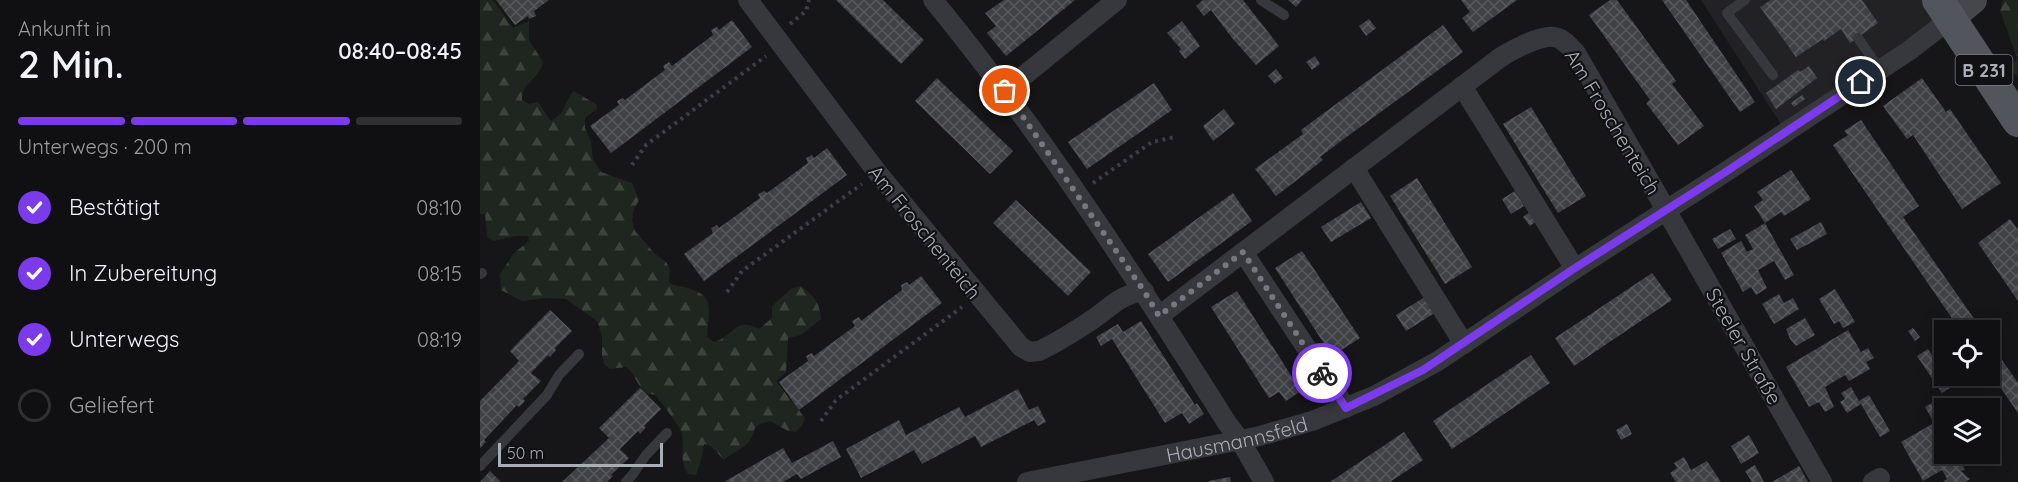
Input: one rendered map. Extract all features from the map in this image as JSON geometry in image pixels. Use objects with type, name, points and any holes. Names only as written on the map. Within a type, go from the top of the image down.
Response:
[{"type":"main road","name":"B 231","points":[[1954,6],[2018,121]]},
{"type":"street","name":"Am Froschenteich","points":[[748,0],[877,172],[1016,343],[1026,351],[1034,352],[1091,321],[1129,293],[1144,291]]},
{"type":"street","points":[[933,0],[1005,91],[1144,291],[1240,440],[1264,482]]},
{"type":"street","points":[[1005,91],[1117,0]]},
{"type":"street","name":"Hausmannsfeld","points":[[1027,482],[1256,437],[1346,408],[1423,370],[1910,50],[1954,6]]},
{"type":"street","name":"Am Froschenteich","points":[[1159,316],[1501,57],[1515,48],[1545,37],[1556,37],[1576,53],[1667,210]]},
{"type":"street","points":[[1462,86],[1575,268]]},
{"type":"street","points":[[1354,168],[1464,344]]},
{"type":"street","name":"Steeler Straße","points":[[1667,210],[1822,482]]},
{"type":"street","points":[[1243,252],[1346,408]]},
{"type":"lane","points":[[1261,0],[1284,15]]},
{"type":"lane","points":[[1745,0],[1727,13],[1773,75]]},
{"type":"lane","points":[[1858,38],[1880,70]]},
{"type":"lane","points":[[480,466],[547,395],[559,375],[579,354]]},
{"type":"lane","points":[[626,482],[646,455],[667,433]]},
{"type":"path","points":[[632,165],[646,145],[778,41],[806,11],[809,0]]},
{"type":"path","points":[[1077,194],[1152,142],[1175,137]]},
{"type":"path","points":[[727,292],[742,271],[877,172]]},
{"type":"path","points":[[821,421],[836,399],[977,296]]},
{"type":"shaded area","points":[[1701,0],[1934,0],[1946,19],[1784,129]]},
{"type":"green space","points":[[480,0],[493,0],[513,28],[529,21],[529,40],[543,62],[538,74],[527,85],[522,100],[529,104],[538,102],[551,121],[560,114],[574,91],[597,105],[597,109],[585,118],[585,128],[591,141],[593,159],[601,172],[632,183],[639,200],[634,209],[632,221],[635,231],[655,254],[666,262],[670,269],[669,283],[691,289],[705,297],[709,309],[707,337],[714,342],[739,326],[745,325],[759,329],[772,318],[772,306],[791,289],[800,286],[815,300],[821,319],[801,335],[788,338],[786,372],[776,381],[805,418],[796,432],[788,431],[770,421],[763,423],[756,427],[748,443],[724,460],[711,446],[704,444],[696,475],[688,474],[683,459],[682,433],[670,414],[655,395],[647,394],[643,390],[626,367],[610,369],[604,364],[602,337],[597,321],[566,299],[546,298],[522,301],[501,290],[500,274],[514,253],[529,241],[528,236],[515,236],[494,241],[487,237],[485,214],[480,214]]},
{"type":"green space","points":[[2003,0],[2018,0],[2018,77],[2013,72],[2013,65],[2017,58],[2000,10]]},
{"type":"building","points":[[496,0],[549,0],[534,11],[536,16],[529,19],[528,16],[515,25]]},
{"type":"building","points":[[836,0],[883,0],[924,40],[901,64]]},
{"type":"building","points":[[1004,0],[1075,0],[1006,56],[987,33],[996,26],[985,13]]},
{"type":"building","points":[[1203,0],[1243,0],[1279,46],[1256,65],[1211,10],[1204,16],[1196,6]]},
{"type":"building","points":[[1288,0],[1302,0],[1296,7]]},
{"type":"building","points":[[1461,0],[1517,0],[1473,32],[1462,18],[1470,12]]},
{"type":"building","points":[[1610,0],[1617,0],[1676,81],[1672,84],[1704,126],[1678,145],[1646,103],[1650,100],[1589,15]]},
{"type":"building","points":[[1662,0],[1686,0],[1755,102],[1740,112]]},
{"type":"building","points":[[1771,0],[1862,0],[1878,23],[1850,43],[1841,29],[1796,57],[1760,7]]},
{"type":"building","points":[[1369,19],[1376,28],[1366,36],[1359,26]]},
{"type":"building","points":[[732,20],[752,47],[611,153],[590,126],[619,105],[617,101],[623,98],[625,100],[665,70],[663,66],[669,62],[672,66],[713,35],[711,30],[717,27],[719,30]]},
{"type":"building","points":[[1182,21],[1200,46],[1185,59],[1179,51],[1181,49],[1167,33]]},
{"type":"building","points":[[1443,25],[1463,52],[1320,157],[1323,160],[1276,196],[1255,169],[1303,134],[1301,130]]},
{"type":"building","points":[[1315,56],[1320,64],[1312,70],[1306,62]]},
{"type":"building","points":[[1809,66],[1817,78],[1776,109],[1766,93],[1798,70],[1800,72]]},
{"type":"building","points":[[1276,69],[1283,78],[1275,84],[1268,76]]},
{"type":"building","points":[[937,78],[1013,151],[990,174],[915,101]]},
{"type":"building","points":[[1922,78],[1946,112],[1950,109],[2001,183],[1962,209],[1913,135],[1907,139],[1883,106]]},
{"type":"building","points":[[1154,83],[1172,110],[1087,169],[1068,142]]},
{"type":"building","points":[[1802,95],[1805,99],[1794,107],[1791,103]]},
{"type":"building","points":[[1531,107],[1586,196],[1558,213],[1503,124]]},
{"type":"building","points":[[1224,109],[1235,124],[1213,141],[1203,126]]},
{"type":"building","points":[[1861,120],[1919,206],[1903,217],[1975,320],[1953,320],[1833,145],[1848,135],[1844,131]]},
{"type":"building","points":[[827,148],[847,175],[704,281],[684,254],[713,233],[711,228],[717,225],[719,228],[760,198],[758,194],[764,191],[767,193],[808,163],[806,158],[812,155],[814,158]]},
{"type":"building","points":[[1791,170],[1811,199],[1784,216],[1781,212],[1765,223],[1754,206],[1763,200],[1757,192]]},
{"type":"building","points":[[1417,178],[1472,267],[1445,284],[1390,196]]},
{"type":"building","points":[[1515,191],[1524,206],[1511,214],[1502,199]]},
{"type":"building","points":[[1233,193],[1252,221],[1168,282],[1148,254]]},
{"type":"building","points":[[1016,200],[1091,272],[1068,296],[993,223]]},
{"type":"building","points":[[1361,202],[1371,218],[1331,242],[1321,227]]},
{"type":"building","points":[[1530,212],[1537,221],[1530,226],[1523,217]]},
{"type":"building","points":[[2010,219],[2018,230],[2018,301],[1978,243]]},
{"type":"building","points":[[1821,222],[1827,234],[1797,250],[1790,239]]},
{"type":"building","points":[[1765,223],[1794,275],[1785,280],[1774,261],[1758,270],[1767,288],[1756,295],[1751,287],[1743,292],[1721,253],[1741,241],[1747,252],[1753,249],[1745,235]]},
{"type":"building","points":[[1730,229],[1736,239],[1718,249],[1712,239]]},
{"type":"building","points":[[1302,251],[1360,338],[1332,356],[1275,268]]},
{"type":"building","points":[[1652,273],[1672,300],[1574,366],[1555,338]]},
{"type":"building","points":[[921,276],[942,303],[799,410],[779,382],[808,361],[806,356],[812,353],[814,356],[855,326],[852,321],[859,317],[861,321],[902,290],[901,285],[907,282],[909,285]]},
{"type":"building","points":[[1835,289],[1855,322],[1843,328],[1839,321],[1834,324],[1819,299]]},
{"type":"building","points":[[1237,291],[1301,391],[1286,401],[1279,392],[1269,398],[1211,307]]},
{"type":"building","points":[[1779,294],[1784,303],[1793,298],[1799,309],[1774,324],[1762,304]]},
{"type":"building","points":[[1428,295],[1438,311],[1406,331],[1396,315]]},
{"type":"building","points":[[550,310],[572,331],[555,348],[556,350],[550,357],[548,355],[531,373],[541,381],[523,399],[525,401],[519,407],[517,405],[484,440],[486,442],[480,448],[480,401],[519,361],[510,351]]},
{"type":"building","points":[[1805,318],[1815,335],[1796,346],[1786,329]]},
{"type":"building","points":[[1141,321],[1195,405],[1197,403],[1204,414],[1189,424],[1182,413],[1165,423],[1112,339],[1101,346],[1096,337],[1118,324],[1123,332]]},
{"type":"building","points":[[1913,328],[1920,337],[1915,341],[1908,331]]},
{"type":"building","points":[[1848,330],[1861,352],[1868,348],[1874,358],[1866,362],[1870,369],[1849,381],[1845,375],[1825,387],[1834,407],[1825,412],[1819,402],[1809,407],[1786,367]]},
{"type":"building","points":[[1928,349],[1934,358],[1934,381],[1917,356]]},
{"type":"building","points":[[1531,355],[1550,383],[1452,449],[1433,421]]},
{"type":"building","points":[[2000,357],[2018,383],[2018,413],[1999,386]]},
{"type":"building","points":[[1937,386],[1953,386],[1942,393]]},
{"type":"building","points":[[1851,387],[1859,401],[1869,395],[1890,431],[1880,437],[1861,404],[1847,413],[1840,402],[1845,399],[1841,393]]},
{"type":"building","points":[[640,388],[661,409],[644,426],[646,427],[640,434],[638,431],[620,449],[629,458],[607,482],[562,482],[609,438],[599,428]]},
{"type":"building","points":[[1018,389],[1029,410],[1038,406],[1046,422],[1038,426],[1034,420],[981,447],[975,436],[922,464],[914,450],[861,478],[846,449],[899,420],[906,435],[959,407],[965,417]]},
{"type":"building","points":[[1934,402],[1934,423],[1925,407]]},
{"type":"building","points":[[1934,423],[1934,464],[1962,464],[1965,470],[1961,471],[1970,479],[1965,482],[1943,482],[1947,479],[1942,470],[1923,481],[1901,442]]},
{"type":"building","points":[[1627,424],[1632,434],[1621,440],[1616,430]]},
{"type":"building","points":[[1404,432],[1423,460],[1390,482],[1330,482]]},
{"type":"building","points":[[1749,435],[1759,453],[1741,464],[1731,446]]},
{"type":"building","points":[[833,441],[841,457],[801,479],[797,474],[783,482],[724,482],[783,448],[792,463]]},
{"type":"building","points":[[1684,457],[1691,470],[1707,461],[1721,482],[1676,482],[1670,473],[1677,468],[1674,463]]},
{"type":"building","points":[[1755,465],[1764,482],[1752,482],[1745,471]]},
{"type":"building","points":[[1799,466],[1808,482],[1772,482],[1789,472]]},
{"type":"building","points":[[490,471],[501,482],[480,482]]},
{"type":"building","points":[[1230,477],[1231,482],[1209,482],[1209,481]]},
{"type":"way so far","points":[[1005,91],[1159,316],[1243,252],[1322,373]]},
{"type":"route","points":[[1322,373],[1346,408],[1423,370],[1861,82]]}]
